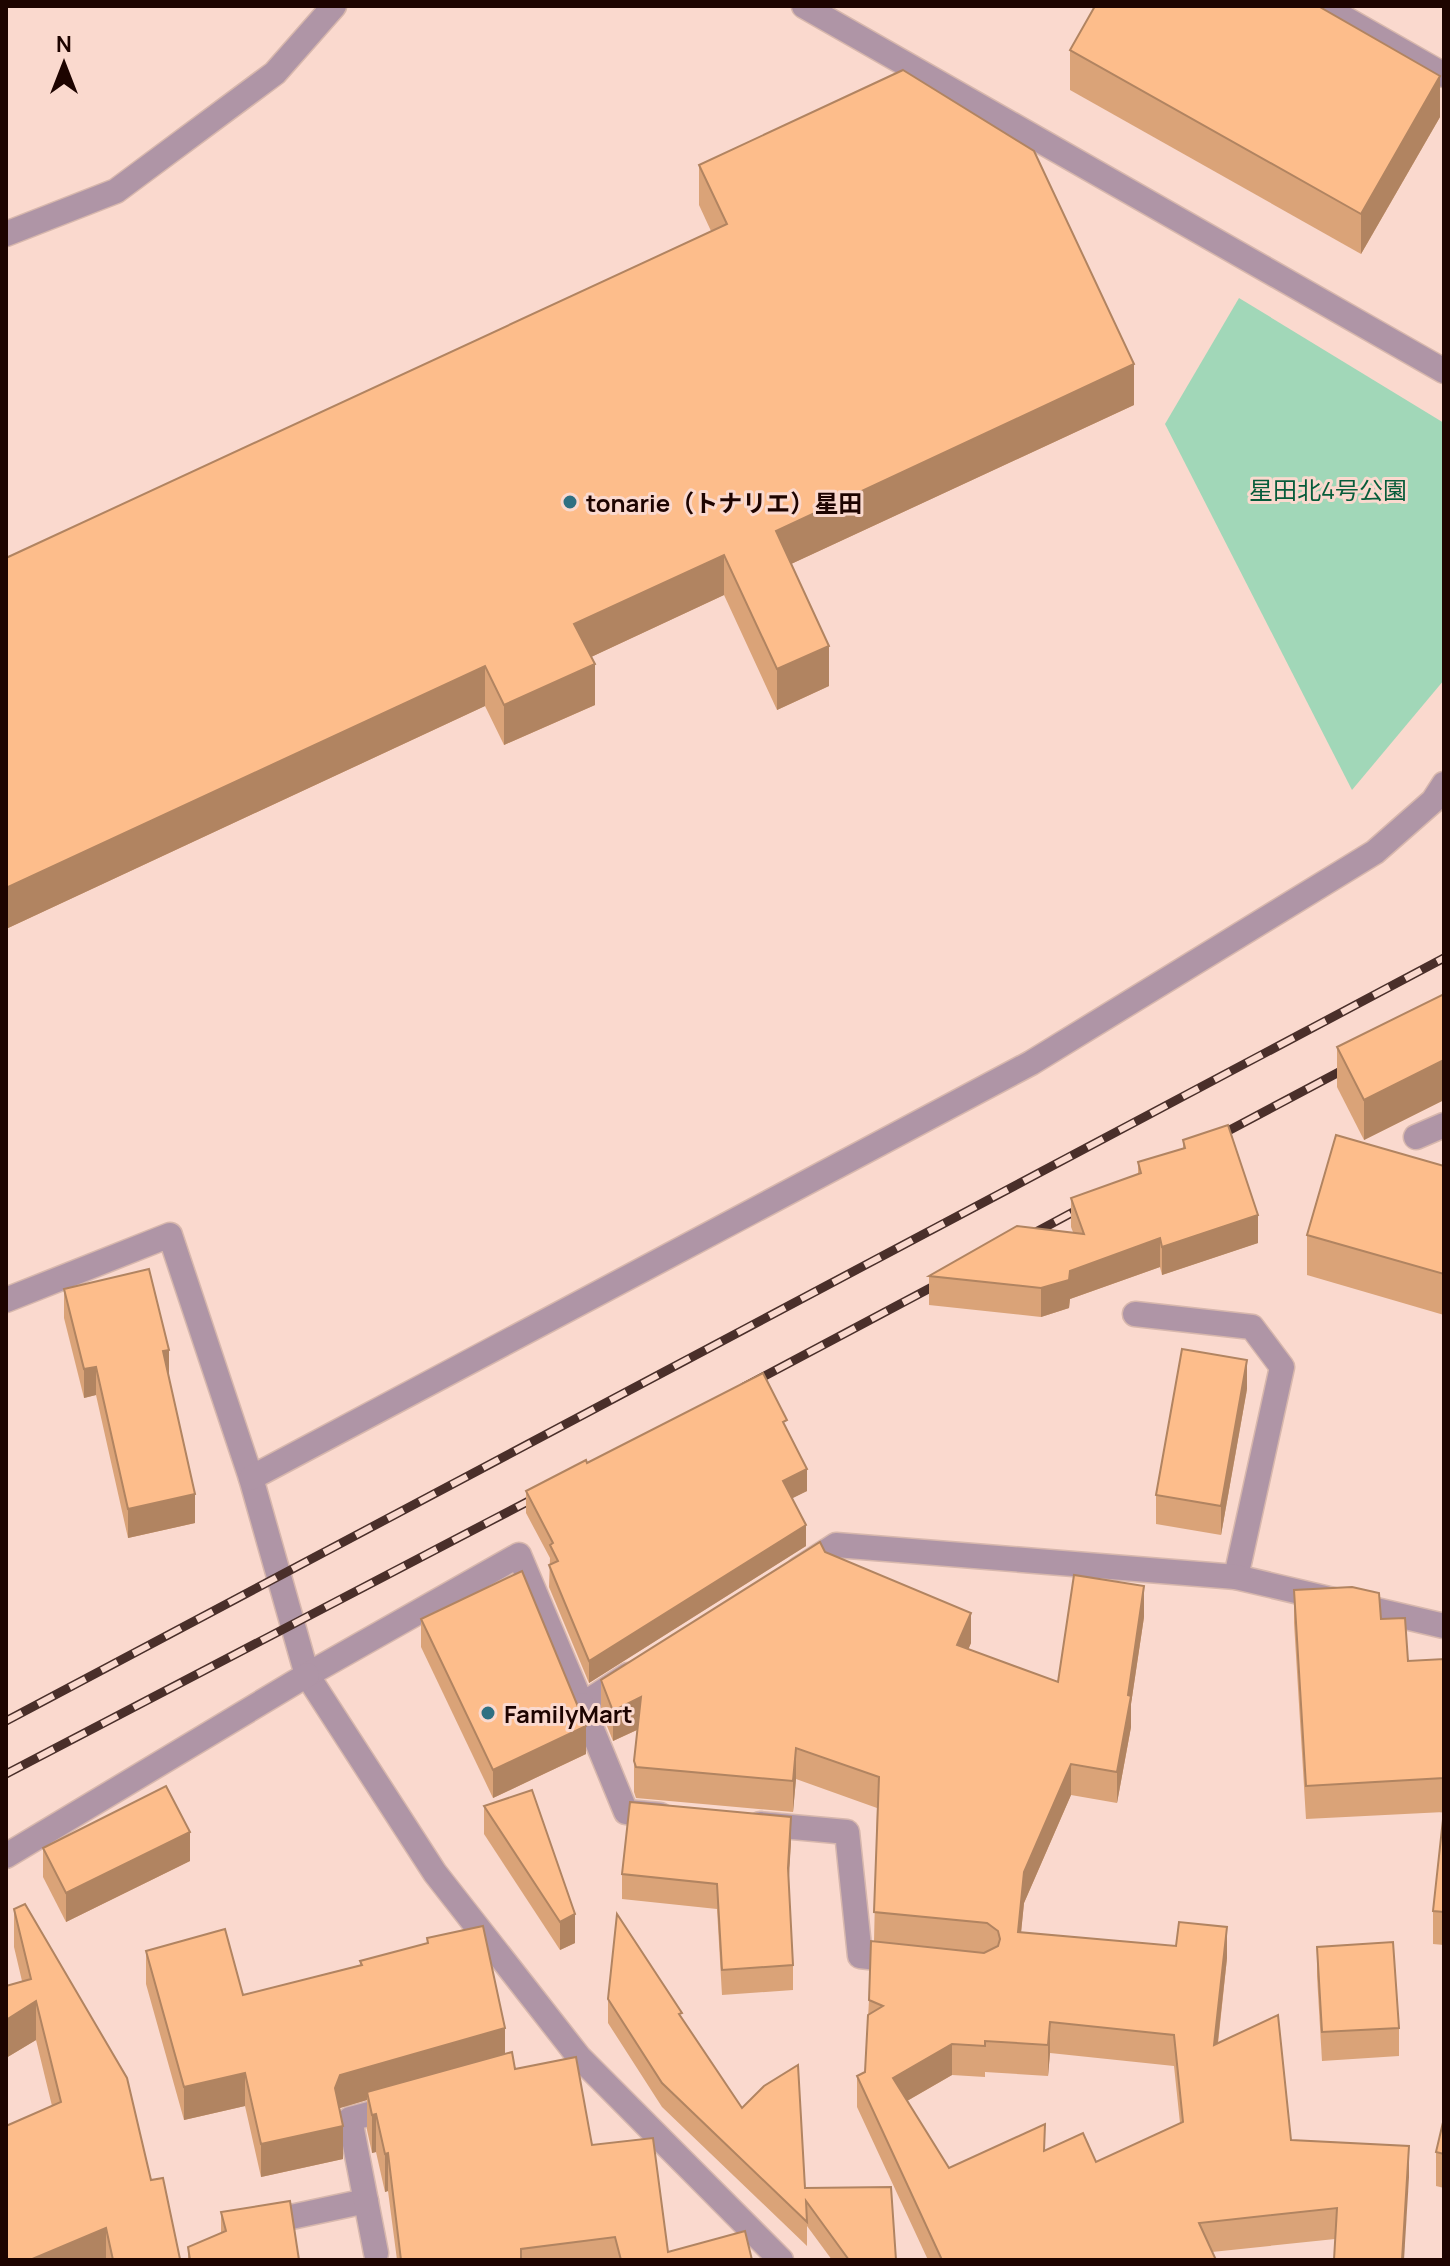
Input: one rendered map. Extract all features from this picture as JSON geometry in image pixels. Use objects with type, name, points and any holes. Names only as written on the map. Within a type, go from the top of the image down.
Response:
[{"type":"street","points":[[6,234],[116,191],[275,73],[334,6]]},
{"type":"street","points":[[804,6],[1444,371]]},
{"type":"street","points":[[1323,6],[1444,75]]},
{"type":"street","points":[[251,1478],[1031,1063],[1375,852],[1433,801],[1444,784]]},
{"type":"street","points":[[1416,1137],[1444,1125]]},
{"type":"street","points":[[6,1300],[170,1235],[251,1478],[307,1675],[435,1873],[579,2057],[781,2260]]},
{"type":"street","points":[[1135,1314],[1252,1327],[1282,1367],[1236,1577]]},
{"type":"street","points":[[782,1579],[836,1545],[1236,1577],[1444,1626]]},
{"type":"street","points":[[6,1856],[307,1675],[519,1555],[626,1812],[689,1818]]},
{"type":"street","points":[[582,1705],[649,1663]]},
{"type":"street","points":[[737,1822],[847,1832],[860,1956],[922,1963]]},
{"type":"street","points":[[548,2065],[579,2057]]},
{"type":"street","points":[[376,2253],[350,2119],[426,2099]]},
{"type":"street","points":[[259,2224],[366,2201]]},
{"type":"green space","name":"星田北4号公園","points":[[1239,298],[1444,423],[1444,680],[1352,790],[1165,424]]},
{"type":"building","points":[[1095,6],[1318,6],[1440,76],[1361,214],[1070,50]]},
{"type":"building","name":"tonarie（トナリエ）星田","points":[[903,70],[1034,151],[1134,364],[776,531],[829,646],[777,669],[724,555],[574,624],[595,664],[504,705],[485,666],[6,888],[6,558],[727,224],[699,165]]},
{"type":"building","points":[[1444,994],[1444,1060],[1364,1100],[1337,1047]]},
{"type":"building","points":[[1228,1125],[1258,1215],[1162,1247],[1160,1238],[1070,1271],[1069,1280],[1041,1288],[929,1276],[1017,1226],[1084,1234],[1071,1198],[1141,1173],[1138,1162],[1185,1148],[1183,1140]]},
{"type":"building","points":[[1336,1135],[1444,1166],[1444,1274],[1307,1235]]},
{"type":"building","points":[[149,1269],[169,1350],[163,1351],[195,1494],[128,1509],[96,1367],[84,1369],[64,1289]]},
{"type":"building","points":[[1182,1349],[1247,1360],[1221,1506],[1156,1495]]},
{"type":"building","points":[[763,1373],[807,1469],[783,1481],[806,1525],[589,1661],[549,1565],[558,1561],[550,1545],[553,1543],[526,1491]]},
{"type":"building","points":[[820,1542],[825,1552],[971,1613],[957,1645],[1058,1682],[1074,1575],[1144,1586],[1128,1695],[1131,1696],[1117,1772],[1071,1764],[1024,1872],[1018,1932],[1176,1946],[1179,1922],[1227,1927],[1214,2045],[1278,2015],[1291,2140],[1409,2146],[1402,2260],[1334,2260],[1337,2208],[1199,2223],[1216,2260],[942,2260],[857,2076],[865,2072],[868,2015],[883,2006],[869,2000],[871,1941],[984,1953],[998,1946],[998,1931],[987,1923],[874,1912],[879,1777],[796,1748],[793,1781],[636,1767],[634,1761],[641,1697],[613,1711],[601,1680]],"holes":[[[1050,2022],[1174,2035],[1183,2122],[1096,2162],[1083,2133],[1044,2151],[1045,2124],[949,2168],[893,2078],[952,2044],[985,2046],[985,2041],[1048,2045]]]},
{"type":"building","points":[[522,1571],[586,1726],[493,1770],[421,1619]]},
{"type":"building","points":[[1352,1587],[1379,1593],[1381,1619],[1405,1618],[1408,1661],[1444,1659],[1444,1778],[1306,1786],[1294,1590]]},
{"type":"building","points":[[166,1786],[190,1832],[66,1893],[43,1848]]},
{"type":"building","points":[[532,1790],[575,1914],[560,1922],[484,1806]]},
{"type":"building","points":[[630,1802],[791,1817],[788,1868],[793,1965],[722,1970],[717,1884],[622,1874]]},
{"type":"building","points":[[1444,1810],[1444,1912],[1433,1911]]},
{"type":"building","points":[[25,1904],[127,2078],[151,2180],[163,2178],[180,2259],[113,2260],[106,2228],[30,2260],[6,2260],[6,2126],[61,2102],[36,2001],[6,2020],[6,1986],[31,1979],[14,1909]]},
{"type":"building","points":[[617,1914],[742,2108],[764,2086],[798,2065],[805,2188],[891,2187],[896,2260],[849,2260],[806,2201],[807,2222],[662,2083],[608,1999]]},
{"type":"building","points":[[483,1926],[505,2028],[340,2075],[335,2088],[343,2126],[261,2144],[245,2073],[184,2087],[146,1951],[225,1929],[243,1995],[362,1965],[360,1961],[428,1943],[427,1938]]},
{"type":"building","points":[[1393,1942],[1399,2028],[1322,2032],[1317,1947]]},
{"type":"building","points":[[512,2052],[515,2069],[576,2057],[592,2145],[653,2138],[668,2252],[745,2231],[752,2260],[621,2260],[615,2237],[521,2249],[521,2260],[401,2260],[388,2153],[385,2154],[376,2114],[372,2115],[367,2092]]},
{"type":"building","points":[[1444,2118],[1444,2154],[1436,2152]]},
{"type":"building","points":[[290,2201],[299,2260],[190,2260],[188,2247],[226,2231],[221,2212]]},
{"type":"railway","points":[[6,1721],[1444,958]]},
{"type":"railway","points":[[1211,1140],[1356,1063]]},
{"type":"railway","points":[[1023,1239],[1090,1203]]},
{"type":"railway","points":[[744,1387],[949,1278]]},
{"type":"railway","points":[[6,1774],[546,1492]]},
{"type":"place","name":"tonarie（トナリエ）星田","points":[[570,502]]},
{"type":"place","name":"FamilyMart","points":[[488,1713]]}]
